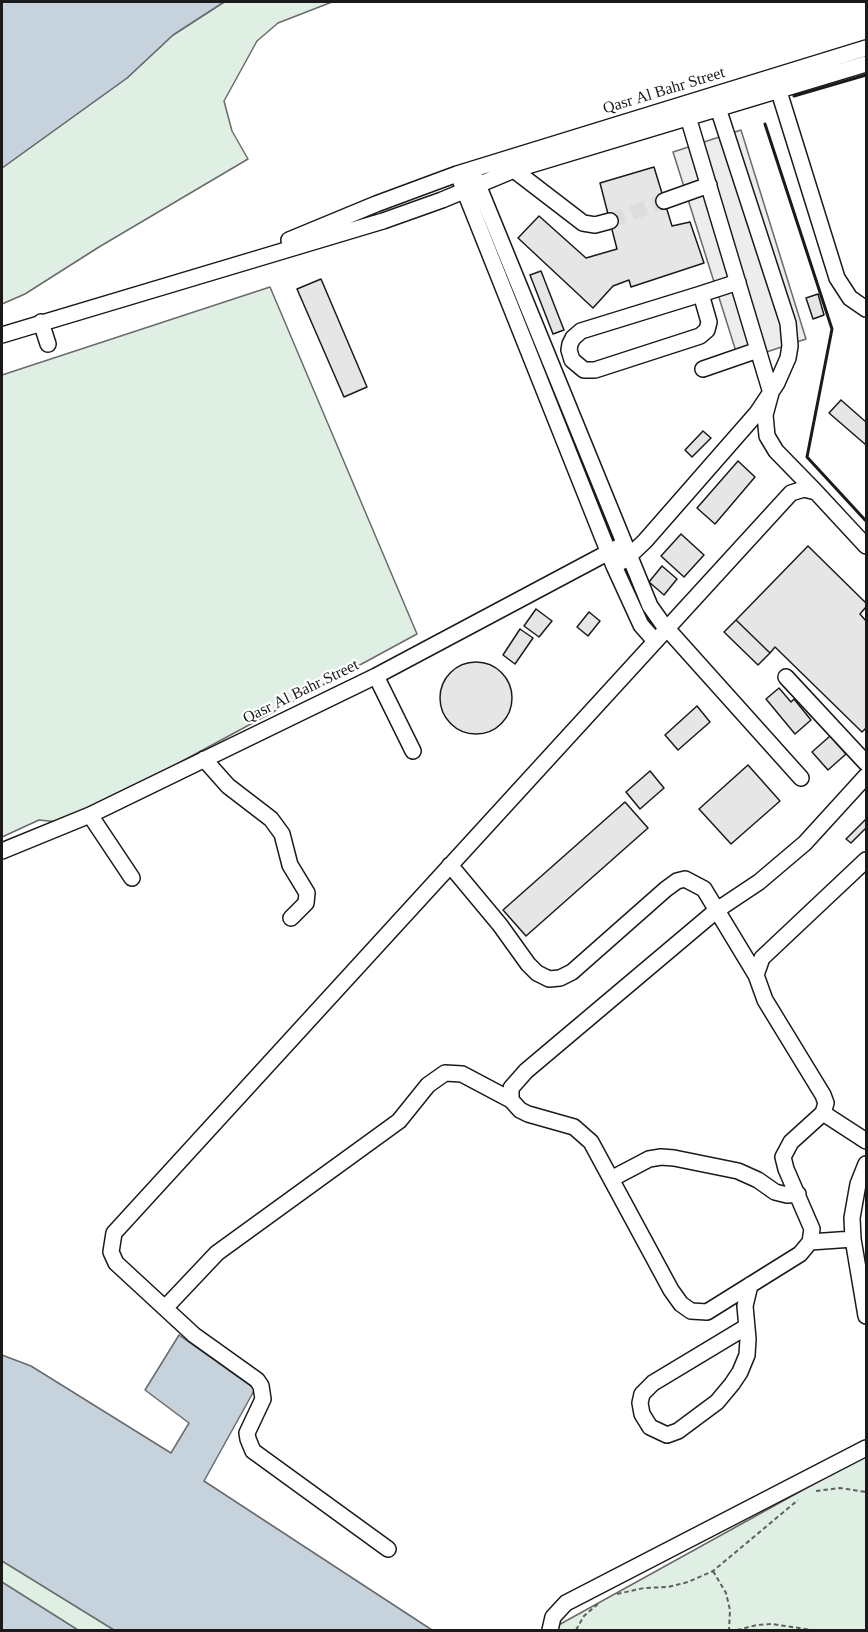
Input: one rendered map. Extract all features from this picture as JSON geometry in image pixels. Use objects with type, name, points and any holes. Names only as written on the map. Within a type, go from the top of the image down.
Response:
[{"type":"street","name":"Qasr Al Bahr Street","points":[[2,335],[383,221],[514,170],[718,108],[867,48]]},
{"type":"street","name":"Qasr Al Bahr Street","points":[[217,269],[376,204],[465,172],[777,83],[867,63]]},
{"type":"street","points":[[777,83],[837,278],[850,298],[867,309]]},
{"type":"street","points":[[718,108],[790,334],[788,358],[771,393],[765,415],[767,436],[776,451],[867,546]]},
{"type":"street","points":[[688,117],[771,393]]},
{"type":"street","points":[[514,170],[583,223],[595,225],[610,221]]},
{"type":"street","points":[[465,172],[480,184],[520,309],[611,560],[641,625],[654,640]]},
{"type":"street","points":[[465,172],[464,191],[628,549],[650,606],[801,778]]},
{"type":"street","points":[[664,201],[708,185]]},
{"type":"street","points":[[701,294],[709,322],[707,330],[700,336],[595,370],[584,370],[572,360],[570,344],[581,331],[738,282]]},
{"type":"street","points":[[41,322],[48,344]]},
{"type":"street","points":[[703,369],[758,350]]},
{"type":"street","name":"Qasr Al Bahr Street","points":[[2,851],[90,815],[376,676],[515,600],[611,560],[645,541],[771,393]]},
{"type":"street","points":[[387,1549],[253,1451],[247,1433],[263,1399],[261,1386],[257,1380],[202,1342],[116,1263],[111,1252],[114,1233],[654,640],[791,493],[804,489],[816,492]]},
{"type":"street","points":[[376,676],[413,751]]},
{"type":"street","points":[[786,677],[867,763]]},
{"type":"street","points":[[204,759],[228,786],[271,819],[282,834],[290,865],[307,893],[306,903],[291,918]]},
{"type":"street","points":[[511,1100],[511,1088],[526,1071],[717,910],[759,882],[805,843],[867,776]]},
{"type":"street","points":[[90,815],[132,878]]},
{"type":"street","points":[[756,975],[762,958],[867,860]]},
{"type":"street","points":[[165,1308],[197,1272],[218,1253],[399,1121],[428,1085],[445,1073],[462,1074],[511,1100],[520,1110],[528,1114],[574,1127],[591,1142],[671,1290],[681,1304],[691,1311],[707,1312],[800,1254],[810,1242],[812,1229],[783,1157],[791,1142],[824,1113],[826,1103],[765,1000],[756,975],[704,889],[685,879],[677,881],[572,972],[560,978],[549,979],[537,973],[528,964],[500,925],[450,866]]},
{"type":"street","points":[[824,1113],[867,1141]]},
{"type":"street","points":[[611,1179],[649,1160],[661,1157],[674,1158],[738,1171],[758,1180],[775,1192],[787,1195],[798,1194]]},
{"type":"street","points":[[867,1164],[858,1184],[852,1218],[853,1239],[867,1316]]},
{"type":"street","points":[[810,1242],[853,1239]]},
{"type":"street","points":[[746,1327],[653,1383],[642,1394],[639,1402],[642,1414],[650,1427],[667,1435],[689,1424],[717,1402],[740,1372],[747,1355],[748,1339],[745,1306],[750,1286]]},
{"type":"street","points":[[550,1630],[553,1617],[566,1604],[867,1448]]},
{"type":"path","points":[[813,1492],[840,1488],[867,1492]]},
{"type":"path","points":[[609,1598],[618,1593],[668,1587],[688,1582],[713,1571],[803,1495]]},
{"type":"path","points":[[713,1571],[726,1593],[730,1610],[729,1630]]},
{"type":"path","points":[[576,1630],[584,1616],[600,1602]]},
{"type":"path","points":[[737,1630],[771,1624],[812,1630]]},
{"type":"green space","points":[[224,2],[332,2],[278,23],[257,41],[224,101],[232,131],[248,159],[99,247],[25,294],[2,304],[2,168],[127,78],[173,35]]},
{"type":"green space","points":[[270,287],[417,634],[68,823],[39,820],[2,837],[2,375]]},
{"type":"green space","points":[[866,1455],[866,1630],[556,1630],[555,1627]]},
{"type":"green space","points":[[2,1537],[158,1630],[2,1630]]},
{"type":"shaded area","points":[[2,2],[224,2],[173,35],[127,78],[2,168]]},
{"type":"shaded area","points":[[741,130],[806,339],[739,361],[673,152]]},
{"type":"shaded area","points":[[179,1335],[255,1389],[204,1481],[432,1630],[114,1630],[2,1561],[2,1355],[31,1366],[171,1453],[189,1423],[145,1390]]},
{"type":"shaded area","points":[[2,1582],[78,1630],[2,1630]]},
{"type":"building","points":[[654,167],[672,226],[690,222],[704,263],[631,287],[629,280],[613,286],[593,308],[518,238],[539,216],[586,258],[617,249],[600,183]]},
{"type":"building","points":[[541,271],[564,330],[553,334],[530,275]]},
{"type":"building","points":[[321,279],[367,387],[344,397],[297,289]]},
{"type":"building","points":[[818,294],[824,315],[813,319],[806,298]]},
{"type":"building","points":[[841,400],[866,422],[866,445],[829,413]]},
{"type":"building","points":[[703,431],[711,438],[692,457],[685,450]]},
{"type":"building","points":[[738,461],[755,477],[715,524],[697,508]]},
{"type":"building","points":[[681,534],[704,555],[684,577],[661,556]]},
{"type":"building","points":[[808,546],[866,603],[866,607],[860,614],[866,621],[866,728],[862,732],[775,647],[770,653],[736,620]]},
{"type":"building","points":[[662,566],[677,579],[664,595],[649,582]]},
{"type":"building","points":[[536,609],[552,621],[539,637],[524,626]]},
{"type":"building","points":[[589,612],[600,621],[588,636],[577,627]]},
{"type":"building","points":[[736,620],[770,653],[758,665],[724,632]]},
{"type":"building","points":[[520,629],[533,638],[515,664],[503,655]]},
{"type":"building","points":[[476,662],[496,668],[506,678],[512,698],[506,718],[496,728],[476,734],[456,728],[446,718],[440,698],[446,678],[456,668]]},
{"type":"building","points":[[779,688],[791,702],[794,699],[811,720],[795,734],[766,699]]},
{"type":"building","points":[[697,706],[710,722],[678,750],[665,735]]},
{"type":"building","points":[[830,736],[846,754],[828,770],[812,752]]},
{"type":"building","points":[[748,765],[780,801],[731,844],[699,809]]},
{"type":"building","points":[[650,771],[664,788],[640,809],[626,792]]},
{"type":"building","points":[[625,802],[648,828],[526,936],[503,910]]},
{"type":"building","points":[[866,819],[866,828],[851,843],[846,839]]},
{"type":"tunnel","points":[[610,221],[664,201]]},
{"type":"wall","points":[[794,96],[866,75]]},
{"type":"wall","points":[[765,124],[832,329],[807,457],[866,521]]}]
